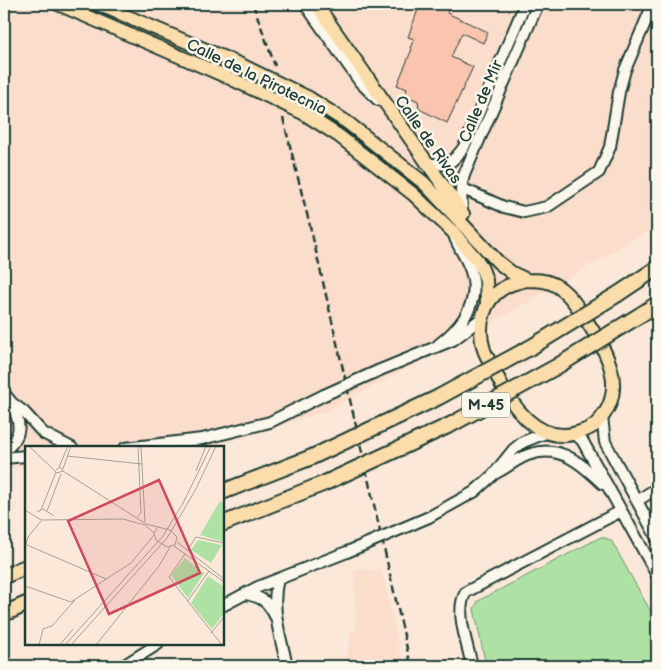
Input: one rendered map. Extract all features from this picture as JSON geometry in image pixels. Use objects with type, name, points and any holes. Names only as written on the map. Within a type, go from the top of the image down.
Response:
[{"type":"highway","name":"M-45","points":[[224,491],[312,457],[437,398],[533,346],[657,268]]},
{"type":"highway","name":"M-45","points":[[224,523],[326,482],[452,424],[556,366],[657,304]]},
{"type":"highway","points":[[4,575],[25,567]]},
{"type":"highway","points":[[4,609],[25,603]]},
{"type":"highway","points":[[4,614],[25,604]]},
{"type":"main road","name":"Calle de la Pirotecnia","points":[[58,4],[232,79],[303,113],[339,136],[413,194],[453,232],[477,260],[482,269],[486,280],[487,304]]},
{"type":"main road","name":"Calle de la Pirotecnia","points":[[98,4],[239,64],[309,98],[348,123],[398,160],[424,183],[466,227]]},
{"type":"main road","name":"Calle de Rivas","points":[[316,4],[462,212],[466,227],[498,262],[512,273],[527,280]]},
{"type":"main road","points":[[527,280],[542,280],[563,290],[573,300],[606,351],[613,378],[614,391],[610,405],[595,425],[574,434],[562,436],[531,424],[516,408],[484,350],[480,332],[487,304],[502,288],[527,280]]},
{"type":"street","points":[[305,4],[360,82],[390,112]]},
{"type":"street","name":"Calle de Mir","points":[[426,163],[450,164],[464,147],[525,4]]},
{"type":"street","name":"Calle de Mir","points":[[462,212],[461,188],[464,175],[538,4]]},
{"type":"street","points":[[461,188],[504,207],[524,212],[546,207],[599,172],[610,147],[619,92],[625,70],[653,4]]},
{"type":"street","points":[[438,345],[462,323],[469,312],[474,289],[469,265],[453,232]]},
{"type":"street","points":[[142,446],[202,439],[270,422],[324,394],[453,340],[482,318]]},
{"type":"street","points":[[4,394],[43,433],[68,446]]},
{"type":"street","points":[[4,451],[17,437],[20,427],[12,403]]},
{"type":"street","points":[[602,417],[605,442],[657,538]]},
{"type":"street","points":[[224,605],[258,587],[429,517],[474,492],[493,474],[513,450],[523,442],[548,432]]},
{"type":"street","points":[[574,434],[582,440],[657,575]]},
{"type":"street","points":[[493,474],[532,453],[548,451],[564,453],[583,465],[611,492]]},
{"type":"street","points":[[4,458],[25,456]]},
{"type":"street","points":[[637,501],[657,488]]},
{"type":"street","points":[[472,666],[460,609],[462,598],[466,592],[621,511]]},
{"type":"street","points":[[278,579],[275,590],[276,619],[287,666]]},
{"type":"street","points":[[246,594],[264,600],[270,606],[276,619]]},
{"type":"street","points":[[122,666],[156,645]]},
{"type":"shaded area","points":[[4,4],[657,4],[657,225],[529,302],[327,411],[214,446],[25,446],[25,467],[4,468]]},
{"type":"shaded area","points":[[381,569],[404,666],[346,666],[351,632],[356,630],[354,571]]},
{"type":"green space","points":[[601,537],[611,540],[657,623],[657,666],[486,666],[474,609],[478,601]]},
{"type":"building","points":[[420,4],[432,6],[433,4],[451,4],[447,13],[488,32],[483,43],[462,33],[451,57],[473,67],[447,123],[419,109],[418,101],[405,95],[407,89],[397,85],[412,49],[410,48],[414,39],[408,37]]},
{"type":"railway","points":[[253,4],[275,66]]},
{"type":"railway","points":[[283,118],[312,234],[411,666]]}]
